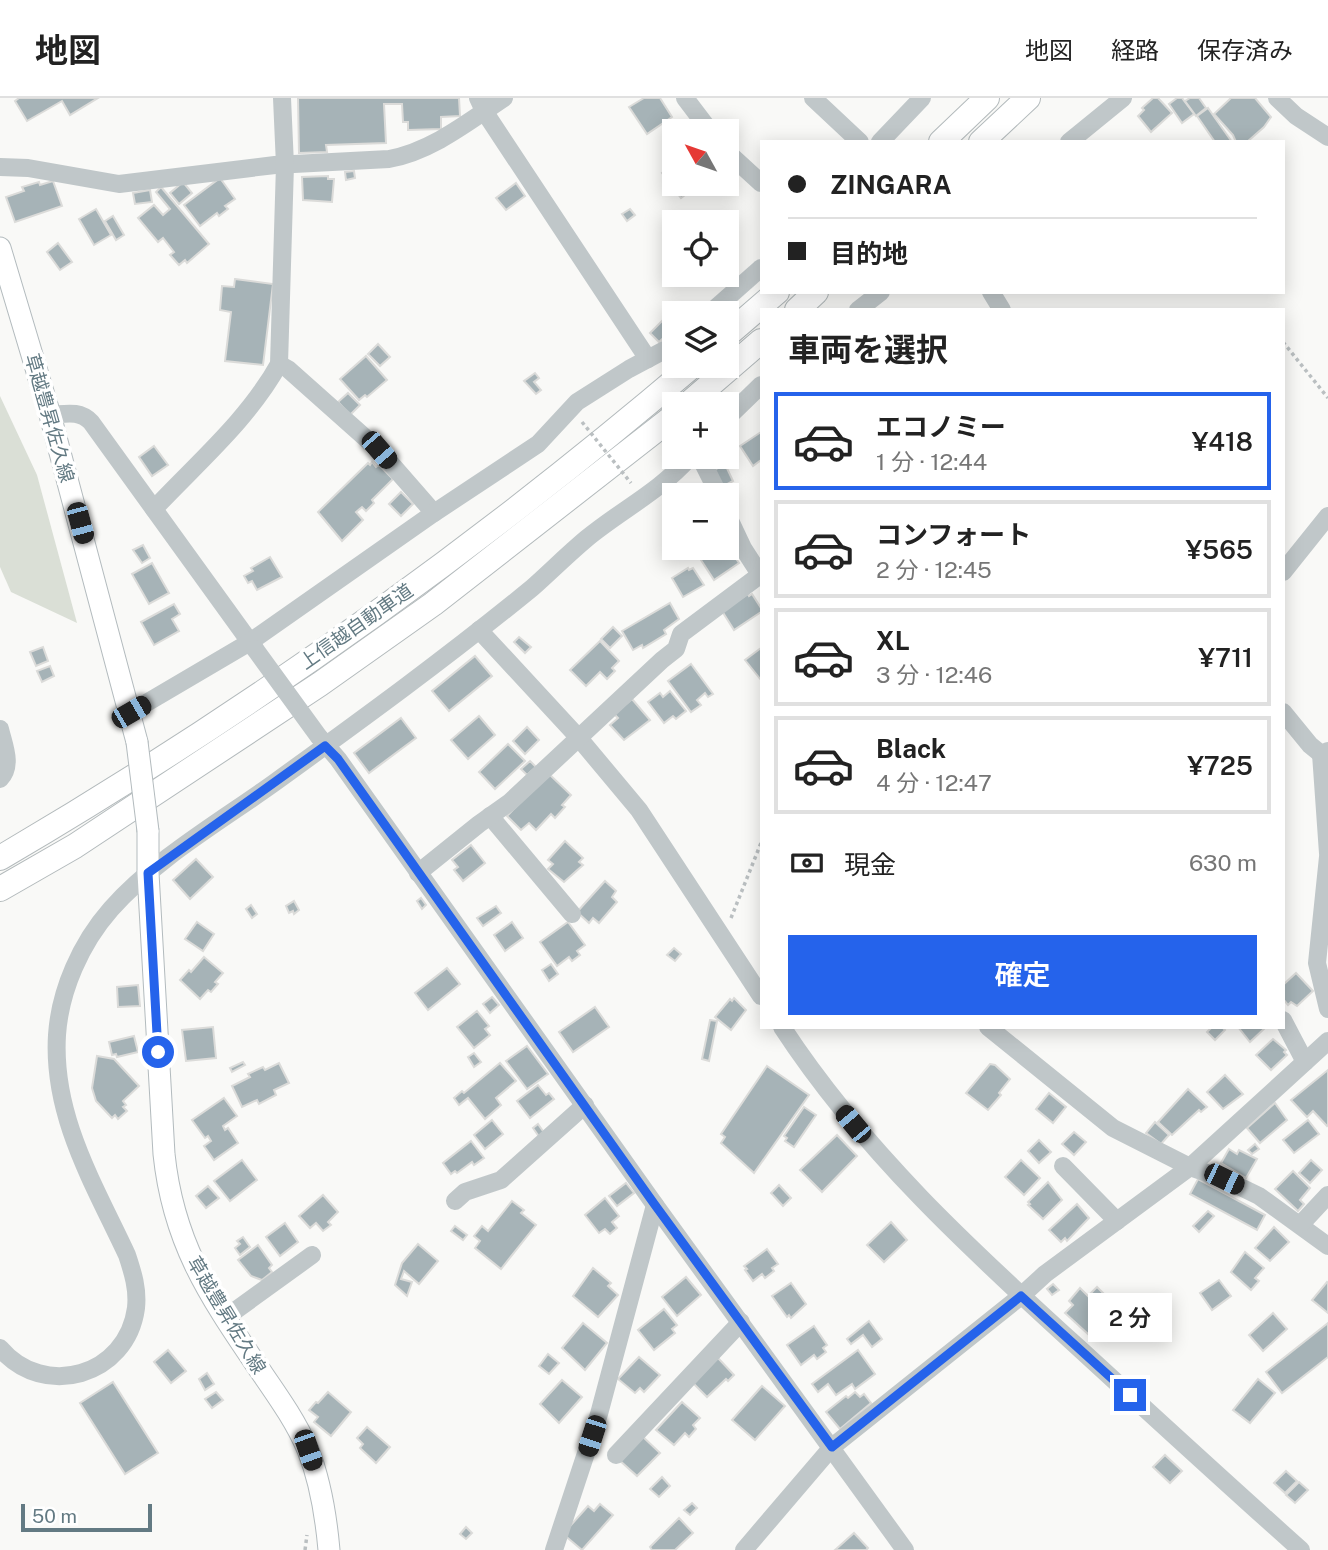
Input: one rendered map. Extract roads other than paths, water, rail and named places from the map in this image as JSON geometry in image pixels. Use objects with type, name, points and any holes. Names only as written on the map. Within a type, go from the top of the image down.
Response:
[{"type":"highway","points":[[943,140],[987,98]]},
{"type":"highway","points":[[983,140],[1028,98]]},
{"type":"highway","points":[[739,325],[775,294]]},
{"type":"highway","points":[[799,308],[815,294]]},
{"type":"highway","points":[[702,392],[760,342]]},
{"type":"highway","name":"上信越自動車道","points":[[0,858],[184,747],[405,592],[535,494],[677,378]]},
{"type":"highway","name":"上信越自動車道","points":[[0,889],[75,846],[320,684],[433,604],[662,425]]},
{"type":"main road","name":"草越豊昇佐久線","points":[[0,248],[50,415],[137,742],[148,831],[148,873],[167,1182],[183,1240],[205,1287],[285,1407],[308,1450],[324,1502],[329,1550]]},
{"type":"street","points":[[154,509],[251,407],[266,388],[279,364],[285,165],[282,98]]},
{"type":"street","points":[[0,167],[28,168],[119,184],[285,165],[389,159],[407,156],[439,140],[481,104],[503,98]]},
{"type":"street","points":[[685,98],[701,119]]},
{"type":"street","points":[[813,98],[858,140]]},
{"type":"street","points":[[882,140],[922,98]]},
{"type":"street","points":[[1071,140],[1123,98]]},
{"type":"street","points":[[1278,98],[1296,116],[1328,137]]},
{"type":"street","points":[[481,104],[648,359]]},
{"type":"street","points":[[739,163],[760,182]]},
{"type":"street","points":[[724,301],[760,269]]},
{"type":"street","points":[[861,308],[878,294]]},
{"type":"street","points":[[131,712],[252,645],[434,513],[538,444],[576,402],[662,351]]},
{"type":"street","points":[[279,364],[379,450],[434,513]]},
{"type":"street","points":[[739,406],[760,386]]},
{"type":"street","points":[[50,415],[76,413],[86,416],[102,435],[252,645],[338,759],[655,1205],[905,1550]]},
{"type":"street","points":[[0,1348],[15,1362],[41,1375],[70,1377],[98,1366],[121,1343],[131,1327],[137,1293],[135,1276],[69,1130],[59,1082],[57,1034],[66,992],[83,951],[109,911],[148,873],[322,741],[479,630],[534,586],[589,536],[649,495],[677,469]]},
{"type":"street","points":[[1285,570],[1328,516]]},
{"type":"street","points":[[739,540],[760,574]]},
{"type":"street","points":[[418,873],[510,802],[676,649],[681,634],[760,576]]},
{"type":"street","points":[[479,630],[578,737],[639,810],[760,994]]},
{"type":"street","points":[[1285,715],[1310,746],[1324,753],[1328,855],[1317,963],[1328,1009]]},
{"type":"street","points":[[0,729],[7,767],[0,779]]},
{"type":"street","points":[[490,816],[572,914]]},
{"type":"street","points":[[1285,1024],[1305,1062]]},
{"type":"street","points":[[783,1029],[827,1091],[866,1139],[954,1233],[1301,1550]]},
{"type":"street","points":[[990,1029],[1113,1128],[1189,1167],[1224,1179],[1259,1196],[1328,1245]]},
{"type":"street","points":[[744,1550],[832,1447],[1045,1275],[1189,1167],[1328,1041]]},
{"type":"street","points":[[455,1201],[465,1192],[501,1180],[585,1105]]},
{"type":"street","points":[[1063,1166],[1116,1221]]},
{"type":"street","points":[[1301,1224],[1328,1195]]},
{"type":"street","points":[[554,1550],[599,1415],[655,1205]]},
{"type":"street","points":[[225,1318],[312,1255]]},
{"type":"street","points":[[616,1455],[741,1322]]}]
